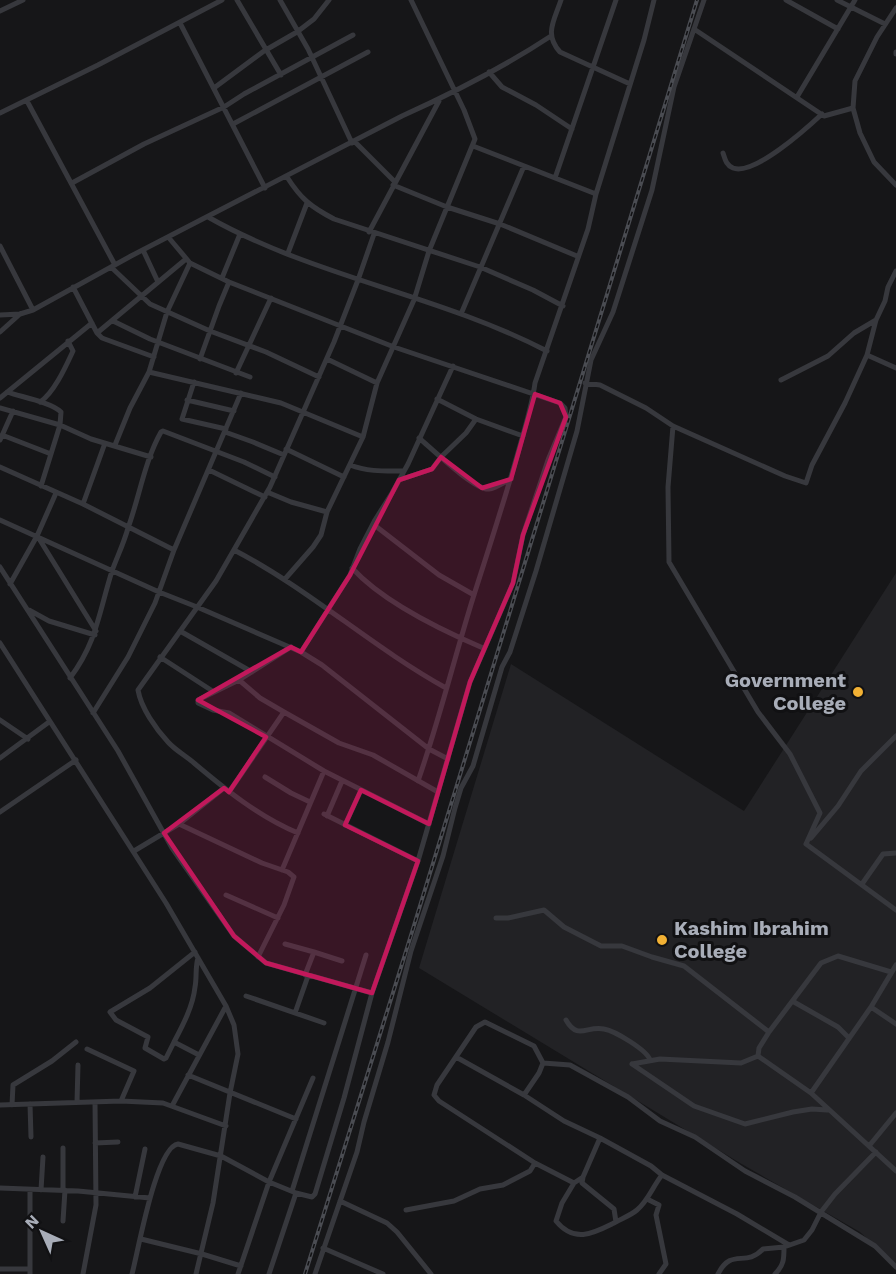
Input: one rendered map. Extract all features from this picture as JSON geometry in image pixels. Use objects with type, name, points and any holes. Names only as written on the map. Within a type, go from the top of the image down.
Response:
[{"type":"street","points":[[0,11],[23,0]]},
{"type":"street","points":[[0,114],[222,0]]},
{"type":"street","points":[[237,0],[281,75]]},
{"type":"street","points":[[280,0],[312,58],[353,142],[394,184],[447,207],[500,224],[578,256]]},
{"type":"street","points":[[214,88],[314,19],[329,0]]},
{"type":"street","points":[[285,579],[313,548],[321,535],[327,512],[363,437],[377,383],[414,300],[429,251],[475,139],[411,0]]},
{"type":"street","points":[[561,0],[551,28],[553,44],[560,52],[630,84]]},
{"type":"street","points":[[555,178],[616,0]]},
{"type":"street","points":[[418,781],[511,479],[535,394],[535,383],[588,229],[654,0]]},
{"type":"street","points":[[315,1274],[357,1152],[407,967],[443,856],[461,788],[473,766],[502,667],[510,652],[536,571],[577,431],[591,360],[621,290],[652,190],[675,87],[704,0]]},
{"type":"street","points":[[786,0],[838,29]]},
{"type":"street","points":[[837,0],[885,24]]},
{"type":"street","points":[[797,97],[855,0]]},
{"type":"street","points":[[896,8],[855,81],[853,108],[860,133],[874,162],[896,185]]},
{"type":"street","points":[[180,22],[264,188]]},
{"type":"street","points":[[694,29],[822,114],[829,115],[853,108]]},
{"type":"street","points":[[72,183],[144,144],[224,107],[353,35]]},
{"type":"street","points":[[0,315],[20,314],[33,310],[208,216],[515,60],[551,36]]},
{"type":"street","points":[[233,124],[368,52]]},
{"type":"street","points":[[489,72],[502,87],[536,105],[572,129]]},
{"type":"street","points":[[27,100],[113,266],[141,297],[167,312],[319,377]]},
{"type":"street","points":[[298,833],[273,821],[227,790],[169,743],[151,718],[138,690],[197,607],[266,495],[327,358],[358,280],[371,233],[394,184],[439,100]]},
{"type":"street","points":[[723,153],[727,164],[732,168],[750,167],[792,141],[822,114]]},
{"type":"street","points":[[473,146],[597,194]]},
{"type":"street","points":[[460,314],[524,166]]},
{"type":"street","points":[[287,177],[297,193],[307,203],[334,219],[480,267],[563,306]]},
{"type":"street","points":[[288,253],[307,203]]},
{"type":"street","points":[[208,216],[240,234],[358,280],[518,336],[547,351]]},
{"type":"street","points":[[222,278],[240,234]]},
{"type":"street","points":[[132,1274],[160,1166],[173,1145],[178,1144],[220,1156],[269,1182],[294,1192],[309,1197],[315,1194],[372,993],[418,861],[470,682],[513,584],[523,535],[551,452],[566,417],[565,408],[560,403],[394,347],[230,282],[188,261],[169,238]]},
{"type":"street","points":[[0,246],[33,310]]},
{"type":"street","points":[[143,250],[158,282]]},
{"type":"street","points":[[97,333],[158,282],[188,261]]},
{"type":"street","points":[[115,446],[130,408],[149,372],[167,312],[188,261]]},
{"type":"street","points":[[585,383],[600,385],[646,408],[673,426],[785,476],[806,483],[812,465],[867,355],[870,336],[896,271]]},
{"type":"street","points":[[200,359],[230,282]]},
{"type":"street","points":[[73,287],[97,333],[110,342],[154,357]]},
{"type":"street","points":[[236,373],[271,298]]},
{"type":"street","points":[[0,332],[20,314]]},
{"type":"street","points":[[782,380],[828,356],[854,333],[876,320]]},
{"type":"street","points":[[112,321],[200,359],[250,377]]},
{"type":"street","points":[[0,398],[92,322]]},
{"type":"street","points":[[40,402],[54,388],[74,351],[68,341]]},
{"type":"street","points":[[867,355],[896,368]]},
{"type":"street","points":[[327,358],[377,383]]},
{"type":"street","points":[[301,652],[352,568],[373,524],[404,471],[453,366]]},
{"type":"street","points":[[149,372],[281,403],[363,437]]},
{"type":"street","points":[[194,382],[182,416],[184,421],[226,431],[285,452],[344,477]]},
{"type":"street","points":[[7,392],[58,408],[61,412],[60,425],[41,486]]},
{"type":"street","points":[[93,713],[128,657],[159,592],[174,550],[241,393]]},
{"type":"street","points":[[437,399],[476,418],[523,436]]},
{"type":"street","points":[[187,400],[234,411]]},
{"type":"street","points":[[0,408],[60,425],[105,443],[152,457]]},
{"type":"street","points":[[13,411],[1,437],[51,454]]},
{"type":"street","points":[[399,480],[432,469],[466,433],[476,418]]},
{"type":"street","points":[[673,426],[668,487],[669,562],[759,712],[790,754],[812,795],[820,813],[806,844]]},
{"type":"street","points":[[70,678],[80,665],[95,633],[112,572],[159,436],[164,432],[275,477]]},
{"type":"street","points":[[419,438],[482,488],[488,489],[511,479]]},
{"type":"street","points":[[83,504],[105,443]]},
{"type":"street","points":[[350,465],[363,470],[404,471]]},
{"type":"street","points":[[0,467],[83,504],[174,550]]},
{"type":"street","points":[[209,470],[266,495],[327,512]]},
{"type":"street","points":[[10,584],[37,536],[56,493]]},
{"type":"street","points":[[0,520],[112,572],[301,652],[322,664],[429,750],[448,759]]},
{"type":"street","points":[[373,524],[439,575],[474,595]]},
{"type":"street","points":[[37,536],[95,633]]},
{"type":"street","points":[[234,550],[285,579],[421,674],[446,688]]},
{"type":"street","points":[[0,567],[118,751],[172,848],[234,936],[266,963],[372,993]]},
{"type":"street","points":[[352,568],[393,602],[460,639],[483,648]]},
{"type":"street","points":[[26,607],[49,621],[95,633]]},
{"type":"street","points":[[180,631],[252,672]]},
{"type":"street","points":[[0,643],[134,852],[226,1006],[234,1025],[238,1054],[202,1254],[196,1274]]},
{"type":"street","points":[[291,647],[239,680],[198,700],[198,703],[213,710],[229,713],[342,781],[429,824]]},
{"type":"street","points":[[160,657],[214,692]]},
{"type":"street","points":[[239,680],[260,698],[339,743],[373,755],[438,792]]},
{"type":"street","points":[[134,852],[227,790],[284,712]]},
{"type":"street","points":[[0,720],[28,739]]},
{"type":"street","points":[[0,758],[49,722]]},
{"type":"street","points":[[806,844],[838,806],[861,771],[893,743],[896,736]]},
{"type":"street","points":[[0,812],[76,760]]},
{"type":"street","points":[[282,870],[324,771]]},
{"type":"street","points":[[265,777],[310,802]]},
{"type":"street","points":[[342,781],[325,815],[418,861]]},
{"type":"street","points":[[345,825],[361,790]]},
{"type":"street","points":[[179,824],[294,877],[278,918],[258,957]]},
{"type":"street","points":[[806,844],[896,910]]},
{"type":"street","points":[[862,884],[883,854],[896,853]]},
{"type":"street","points":[[226,894],[278,918]]},
{"type":"street","points":[[496,918],[508,918],[544,910],[564,927],[601,946],[622,946],[684,966],[769,1032]]},
{"type":"street","points":[[285,944],[342,961]]},
{"type":"street","points":[[296,1013],[314,952]]},
{"type":"street","points":[[196,955],[196,985],[193,997],[174,1042],[164,1059],[145,1048],[148,1037],[116,1020],[110,1012],[150,988],[196,955]]},
{"type":"street","points":[[269,1274],[366,955]]},
{"type":"street","points":[[758,1056],[759,1048],[769,1032],[794,1002],[821,963],[838,956],[891,972]]},
{"type":"street","points":[[811,1093],[871,1007],[896,965]]},
{"type":"street","points":[[246,996],[324,1023]]},
{"type":"street","points":[[794,1002],[838,1027],[849,1038]]},
{"type":"street","points":[[172,1107],[226,1006]]},
{"type":"street","points":[[871,1007],[896,1024]]},
{"type":"street","points":[[566,1020],[570,1027],[578,1031],[603,1028],[634,1044],[650,1060]]},
{"type":"street","points":[[524,1095],[540,1073],[543,1064],[534,1046],[485,1022],[476,1026],[437,1085],[434,1095],[439,1101],[535,1163],[574,1183]]},
{"type":"street","points":[[12,1105],[13,1085],[52,1061],[76,1042]]},
{"type":"street","points":[[174,1042],[199,1055]]},
{"type":"street","points":[[87,1049],[134,1071],[121,1101]]},
{"type":"street","points":[[758,1056],[741,1064],[682,1059],[650,1060],[632,1064],[694,1106],[745,1124],[793,1112],[812,1109],[827,1110]]},
{"type":"street","points":[[758,1056],[811,1093],[896,1171]]},
{"type":"street","points":[[456,1057],[524,1095],[564,1121],[600,1138],[651,1166],[662,1175],[737,1214],[786,1246]]},
{"type":"street","points":[[543,1064],[570,1065],[628,1097],[660,1121],[695,1137],[745,1171],[773,1184],[875,1246],[896,1267]]},
{"type":"street","points":[[77,1102],[78,1065]]},
{"type":"street","points":[[188,1075],[296,1119]]},
{"type":"street","points":[[238,1274],[269,1182],[313,1078]]},
{"type":"street","points":[[0,1105],[121,1101],[163,1103],[226,1126]]},
{"type":"street","points":[[83,1274],[96,1205],[95,1102]]},
{"type":"street","points":[[30,1104],[31,1137]]},
{"type":"street","points":[[869,1146],[896,1113]]},
{"type":"street","points":[[600,1138],[582,1182],[614,1209],[616,1222]]},
{"type":"street","points":[[95,1143],[118,1142]]},
{"type":"street","points":[[63,1148],[63,1221]]},
{"type":"street","points":[[135,1197],[145,1149]]},
{"type":"street","points":[[718,1274],[722,1266],[732,1258],[750,1258],[758,1255],[763,1249],[786,1246],[804,1240],[835,1194],[876,1152]]},
{"type":"street","points":[[41,1190],[43,1157]]},
{"type":"street","points":[[406,1210],[454,1201],[480,1189],[503,1185],[530,1171],[535,1163]]},
{"type":"street","points":[[583,1177],[574,1183],[556,1221],[559,1225],[585,1235],[596,1233],[637,1210],[662,1175]]},
{"type":"street","points":[[0,1188],[64,1190],[150,1198]]},
{"type":"street","points":[[0,1269],[30,1271],[30,1190]]},
{"type":"street","points":[[647,1199],[659,1205],[656,1215],[666,1264],[659,1274]]},
{"type":"street","points":[[340,1201],[387,1223],[431,1274]]},
{"type":"street","points":[[141,1239],[241,1266]]},
{"type":"street","points":[[775,1274],[781,1268],[786,1246]]},
{"type":"street","points":[[323,1248],[384,1274]]},
{"type":"highlighted area","points":[[535,394],[560,403],[566,417],[523,535],[513,583],[470,682],[429,824],[361,790],[345,825],[418,861],[372,993],[266,963],[234,936],[164,833],[224,788],[229,792],[266,737],[198,700],[291,647],[301,652],[350,575],[399,480],[432,469],[441,457],[482,488],[511,479]]},
{"type":"shaded area","name":"Kashim Ibrahim College","points":[[896,573],[896,1265],[860,1232],[740,1163],[419,968],[511,664],[744,811]]},
{"type":"railway","points":[[305,1274],[697,0]]},
{"type":"place","name":"Government College","points":[[858,692]]},
{"type":"place","name":"Kashim Ibrahim College","points":[[662,940]]}]
